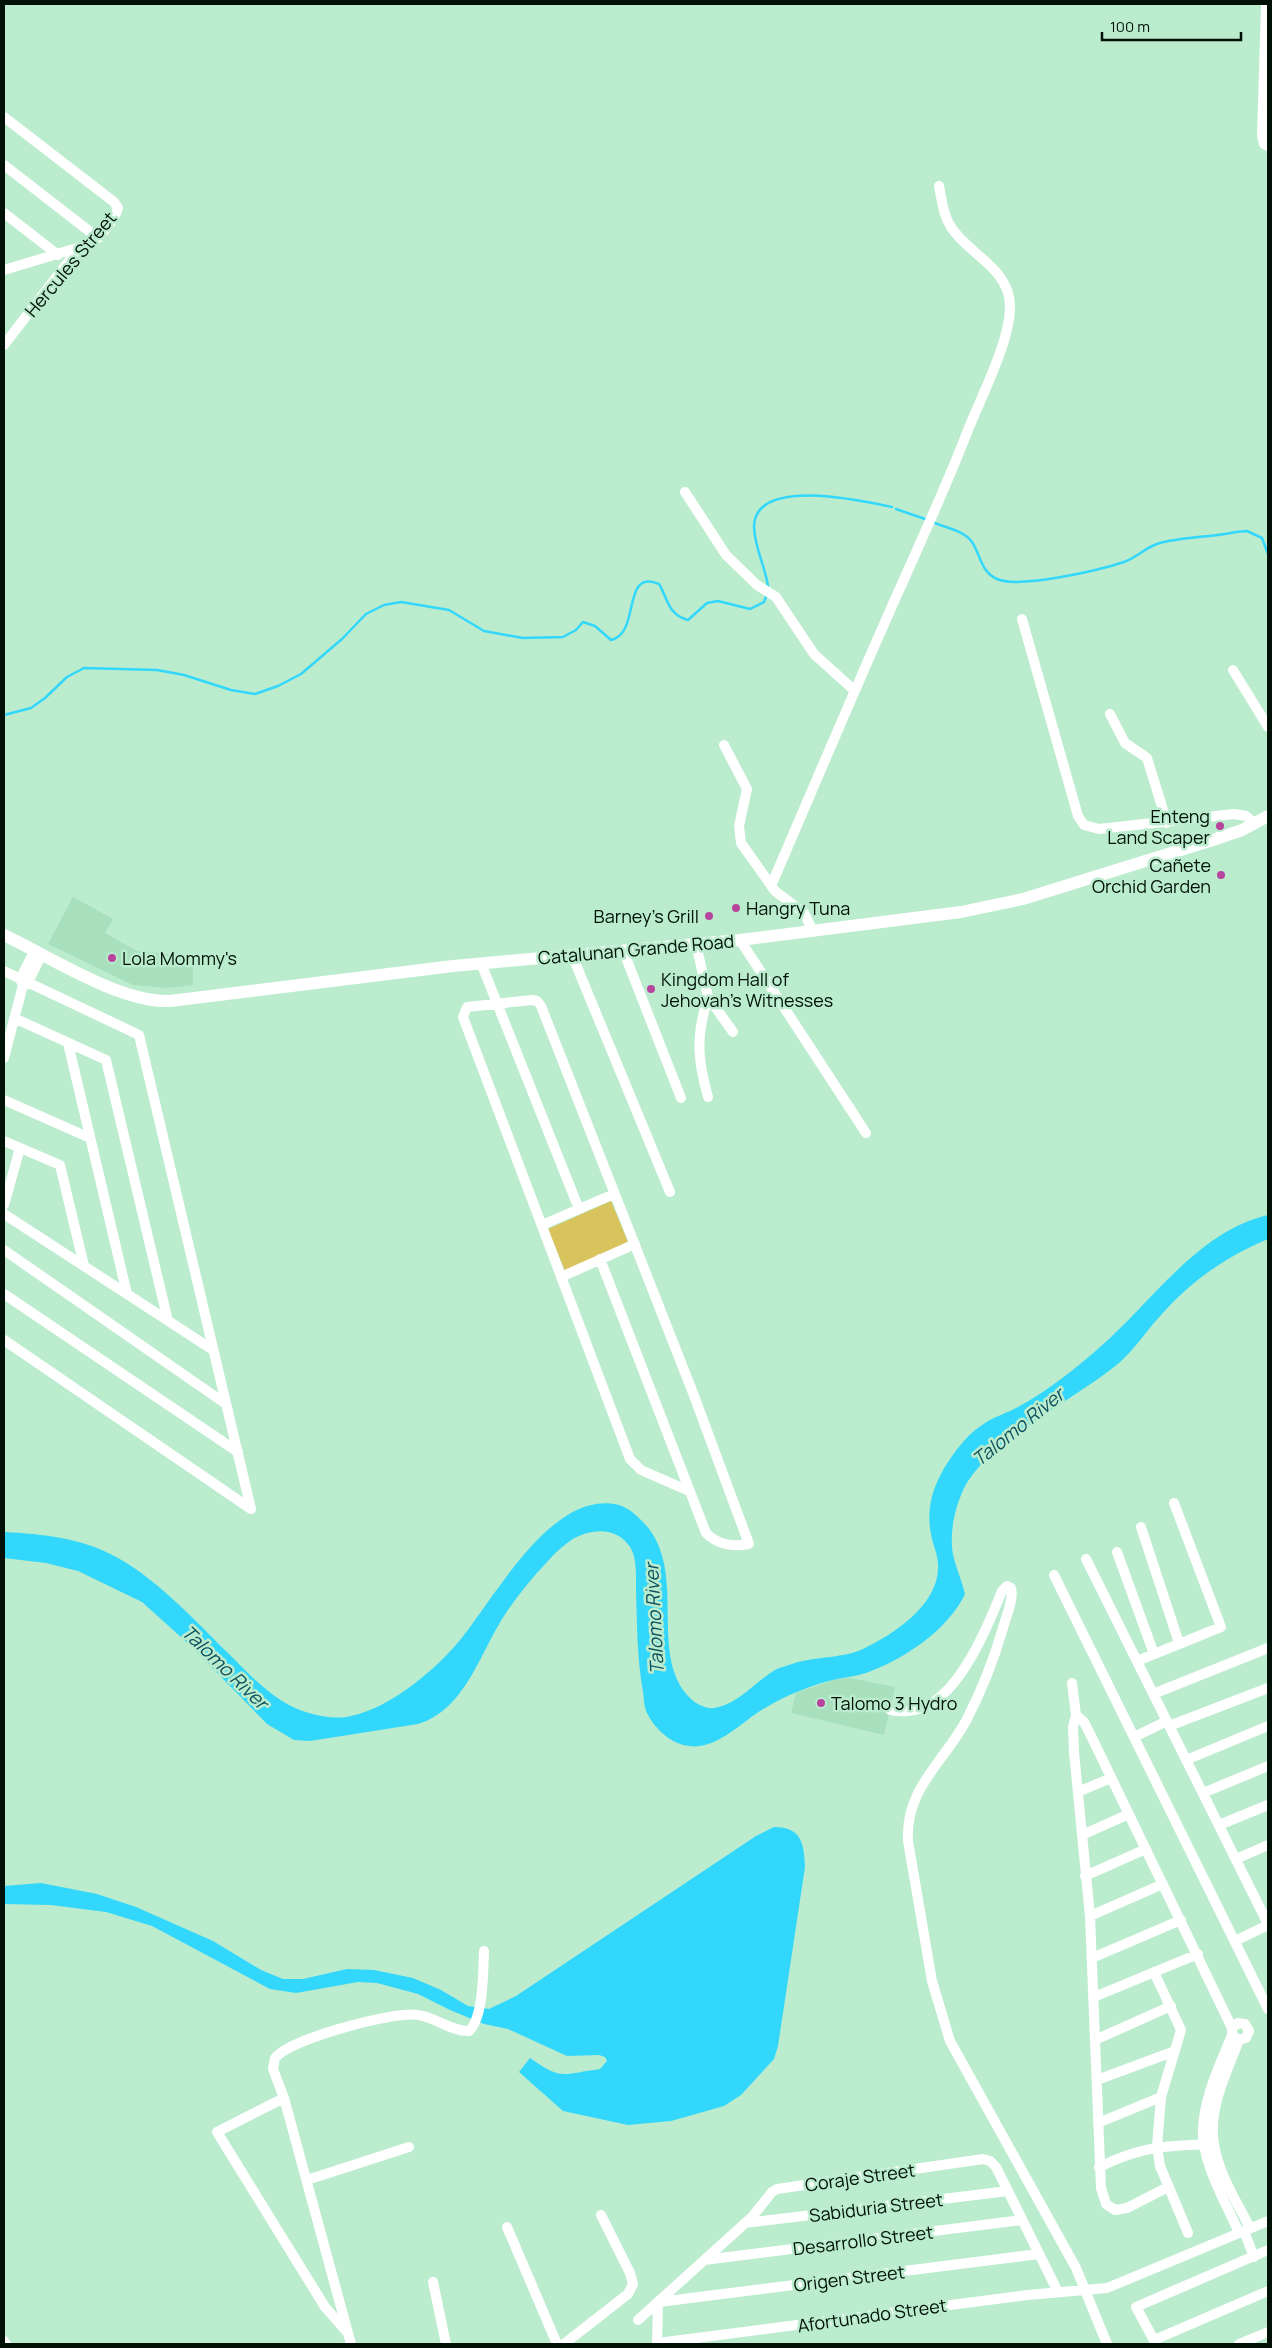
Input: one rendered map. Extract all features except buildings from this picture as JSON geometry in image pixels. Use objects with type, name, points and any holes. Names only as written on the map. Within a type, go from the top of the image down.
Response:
[{"type":"main road","name":"Catalunan Grande Road","points":[[4,935],[124,994],[142,999],[161,1001],[481,963],[740,940],[997,906],[1212,840],[1255,824],[1268,816]]},
{"type":"street","points":[[1266,4],[1265,105],[1262,136],[1266,145]]},
{"type":"street","name":"Hercules Street","points":[[4,345],[78,249],[98,238],[116,214],[118,208],[114,202],[5,120]]},
{"type":"street","points":[[4,165],[98,238]]},
{"type":"street","points":[[771,886],[963,444],[1004,339],[1010,304],[1002,279],[952,229],[943,209],[939,186]]},
{"type":"street","points":[[4,213],[58,255]]},
{"type":"street","points":[[5,271],[78,249]]},
{"type":"street","points":[[685,492],[726,555],[757,585],[776,597],[814,654],[855,691]]},
{"type":"street","points":[[1022,619],[1080,821],[1088,827],[1100,829],[1234,814],[1246,816],[1255,824]]},
{"type":"street","points":[[1233,670],[1268,727]]},
{"type":"street","points":[[1110,714],[1125,743],[1147,758],[1166,823]]},
{"type":"street","points":[[724,746],[747,789],[739,826],[739,836],[745,850],[779,897],[804,913],[813,930]]},
{"type":"street","points":[[740,940],[866,1133]]},
{"type":"street","points":[[696,944],[708,997],[734,1032]]},
{"type":"street","points":[[623,950],[681,1098]]},
{"type":"street","points":[[4,1058],[23,982],[39,952]]},
{"type":"street","points":[[572,955],[670,1192]]},
{"type":"street","points":[[481,963],[579,1209]]},
{"type":"street","points":[[4,971],[23,982],[139,1035],[251,1509],[4,1340]]},
{"type":"street","points":[[708,997],[698,1044],[698,1059],[708,1097]]},
{"type":"street","points":[[600,1259],[689,1491],[701,1525],[712,1539],[729,1546],[749,1544],[635,1244],[541,1006],[537,1001],[532,1000],[470,1006],[464,1009],[463,1017],[633,1464],[649,1474],[689,1491]]},
{"type":"street","points":[[14,1018],[106,1060],[168,1321]]},
{"type":"street","points":[[68,1042],[127,1294]]},
{"type":"street","points":[[4,1100],[90,1138]]},
{"type":"street","points":[[4,1141],[60,1165],[84,1266]]},
{"type":"street","points":[[4,1204],[20,1148]]},
{"type":"street","points":[[542,1225],[614,1194]]},
{"type":"street","points":[[4,1214],[214,1350]]},
{"type":"street","points":[[561,1277],[635,1244]]},
{"type":"street","points":[[4,1250],[226,1404]]},
{"type":"street","points":[[4,1294],[238,1452]]},
{"type":"street","points":[[1137,1661],[1221,1627],[1174,1503]]},
{"type":"street","points":[[1141,1527],[1179,1643]]},
{"type":"street","points":[[1117,1552],[1154,1654]]},
{"type":"street","points":[[1086,1559],[1236,1859],[1265,1910],[1268,1925],[1235,1941]]},
{"type":"street","points":[[1054,1575],[1268,2009]]},
{"type":"street","points":[[890,1710],[913,1710],[924,1707],[945,1690],[980,1642],[1002,1591],[1006,1586],[1011,1588],[1011,1598],[1000,1638],[977,1699],[954,1741],[934,1767],[915,1798],[907,1825],[908,1841],[932,1981],[950,2041],[1076,2268],[1107,2344]]},
{"type":"street","points":[[1153,1694],[1268,1648]]},
{"type":"street","points":[[1072,1683],[1076,1715],[1073,1727],[1074,1752],[1090,1916],[1099,2167],[1103,2198],[1114,2210],[1127,2208],[1168,2187]]},
{"type":"street","points":[[1134,1737],[1268,1688]]},
{"type":"street","points":[[1076,1715],[1084,1722],[1094,1742],[1198,1954],[1234,2034],[1216,2106],[1209,2144],[1211,2168],[1244,2231],[1254,2257]]},
{"type":"street","points":[[1186,1760],[1268,1726]]},
{"type":"street","points":[[1074,1752],[1094,1742]]},
{"type":"street","points":[[1203,1793],[1268,1766]]},
{"type":"street","points":[[1078,1792],[1111,1778]]},
{"type":"street","points":[[1219,1825],[1268,1805]]},
{"type":"street","points":[[1082,1835],[1129,1814]]},
{"type":"street","points":[[1236,1859],[1268,1845]]},
{"type":"street","points":[[1085,1876],[1146,1849]]},
{"type":"street","points":[[1090,1916],[1163,1884]]},
{"type":"street","points":[[1092,1958],[1181,1920]]},
{"type":"street","points":[[351,2344],[307,2180],[273,2064],[277,2055],[289,2048],[373,2019],[421,2015],[466,2032],[471,2030],[480,2006],[484,1951]]},
{"type":"street","points":[[1094,1997],[1198,1954]]},
{"type":"street","points":[[1154,1972],[1181,2030],[1161,2097],[1158,2146],[1160,2166],[1188,2233]]},
{"type":"street","points":[[1095,2040],[1170,2006]]},
{"type":"street","points":[[1097,2080],[1175,2050]]},
{"type":"street","points":[[1098,2123],[1161,2097]]},
{"type":"street","points":[[284,2098],[217,2132],[325,2307],[348,2333]]},
{"type":"street","points":[[1099,2167],[1131,2153],[1158,2146],[1209,2144]]},
{"type":"street","points":[[307,2180],[409,2147]]},
{"type":"street","name":"Coraje Street","points":[[638,2320],[745,2223],[777,2189],[983,2159],[990,2161],[996,2167],[1008,2191]]},
{"type":"street","points":[[1008,2191],[1058,2292]]},
{"type":"street","name":"Sabiduria Street","points":[[745,2223],[1008,2191]]},
{"type":"street","points":[[564,2344],[631,2289],[630,2273],[601,2215]]},
{"type":"street","name":"Desarrollo Street","points":[[704,2260],[1022,2220]]},
{"type":"street","name":"Afortunado Street","points":[[658,2343],[1115,2286],[1268,2221]]},
{"type":"street","points":[[507,2227],[557,2344]]},
{"type":"street","points":[[1268,2250],[1136,2307],[1155,2342],[1268,2291]]},
{"type":"street","name":"Origen Street","points":[[658,2302],[1039,2254]]},
{"type":"street","points":[[433,2282],[446,2344]]},
{"type":"street","points":[[658,2302],[658,2343]]},
{"type":"street","points":[[1239,2344],[1268,2332]]},
{"type":"street","points":[[4,2340],[6,2344]]},
{"type":"shaded area","points":[[73,897],[113,919],[105,933],[137,951],[193,956],[193,985],[167,988],[133,985],[48,944]]},
{"type":"shaded area","points":[[611,1201],[628,1242],[565,1271],[548,1229]]},
{"type":"shaded area","points":[[850,1678],[895,1687],[884,1735],[791,1713],[796,1693],[837,1679]]},
{"type":"water","name":"Talomo River","points":[[1268,1215],[1268,1239],[1224,1262],[1197,1280],[1173,1302],[1119,1363],[1012,1437],[976,1471],[964,1488],[952,1529],[953,1555],[965,1594],[948,1620],[923,1642],[895,1660],[862,1674],[818,1684],[781,1699],[710,1744],[700,1746],[682,1745],[664,1735],[654,1725],[647,1713],[638,1653],[634,1556],[627,1542],[609,1532],[598,1531],[579,1536],[567,1543],[552,1557],[530,1581],[509,1609],[495,1631],[470,1679],[460,1693],[434,1717],[418,1724],[310,1741],[294,1740],[267,1724],[192,1647],[142,1602],[78,1571],[46,1563],[4,1558],[4,1532],[62,1538],[105,1551],[150,1579],[275,1697],[316,1715],[343,1717],[380,1706],[408,1689],[434,1668],[455,1646],[525,1553],[547,1531],[570,1514],[594,1504],[619,1505],[631,1511],[641,1520],[656,1539],[664,1561],[667,1585],[668,1635],[671,1658],[677,1680],[690,1698],[698,1704],[711,1708],[723,1706],[739,1698],[776,1669],[801,1661],[846,1654],[863,1649],[888,1635],[913,1616],[923,1605],[937,1579],[938,1562],[929,1518],[931,1499],[938,1480],[948,1462],[965,1440],[985,1423],[1029,1401],[1080,1364],[1118,1330],[1197,1252],[1219,1236],[1243,1223]]},
{"type":"water","points":[[774,1827],[791,1830],[800,1838],[804,1851],[805,1867],[778,2046],[774,2059],[741,2095],[724,2106],[671,2121],[628,2125],[563,2111],[519,2072],[530,2058],[557,2073],[570,2074],[600,2069],[607,2061],[605,2057],[599,2055],[567,2056],[508,2029],[484,2024],[450,2010],[418,1994],[377,1983],[358,1982],[296,1993],[270,1989],[152,1926],[106,1912],[51,1905],[4,1904],[4,1886],[41,1883],[97,1894],[136,1907],[213,1941],[261,1970],[283,1979],[303,1979],[347,1969],[374,1970],[413,1978],[441,1990],[468,2006],[489,2009],[516,1996],[756,1836]]},
{"type":"waterway","points":[[768,586],[754,534],[754,526],[759,511],[772,501],[791,496],[837,497],[892,507]]},
{"type":"waterway","points":[[896,509],[928,520]]},
{"type":"waterway","points":[[935,523],[960,532],[969,538],[987,572],[997,579],[1008,581],[1023,582],[1079,574],[1124,562],[1157,544],[1236,532],[1247,531],[1262,538],[1268,554]]},
{"type":"waterway","points":[[4,715],[31,708],[45,698],[67,677],[84,668],[157,670],[184,675],[231,690],[255,694],[278,686],[301,674],[342,639],[366,614],[384,605],[401,602],[449,610],[484,631],[523,638],[563,637],[576,630],[583,622],[595,626],[611,640],[620,635],[626,626],[635,593],[640,585],[647,582],[659,584],[672,610],[681,618],[688,620],[707,603],[718,601],[750,609],[764,602],[767,594]]},
{"type":"place","name":"Enteng Land Scaper","points":[[1220,826]]},
{"type":"place","name":"Cañete Orchid Garden","points":[[1221,875]]},
{"type":"place","name":"Hangry Tuna","points":[[736,908]]},
{"type":"place","name":"Barney's Grill","points":[[709,916]]},
{"type":"place","name":"Lola Mommy's","points":[[112,958]]},
{"type":"place","name":"Kingdom Hall of Jehovah's Witnesses","points":[[651,989]]},
{"type":"place","name":"Talomo 3 Hydro","points":[[821,1703]]}]
